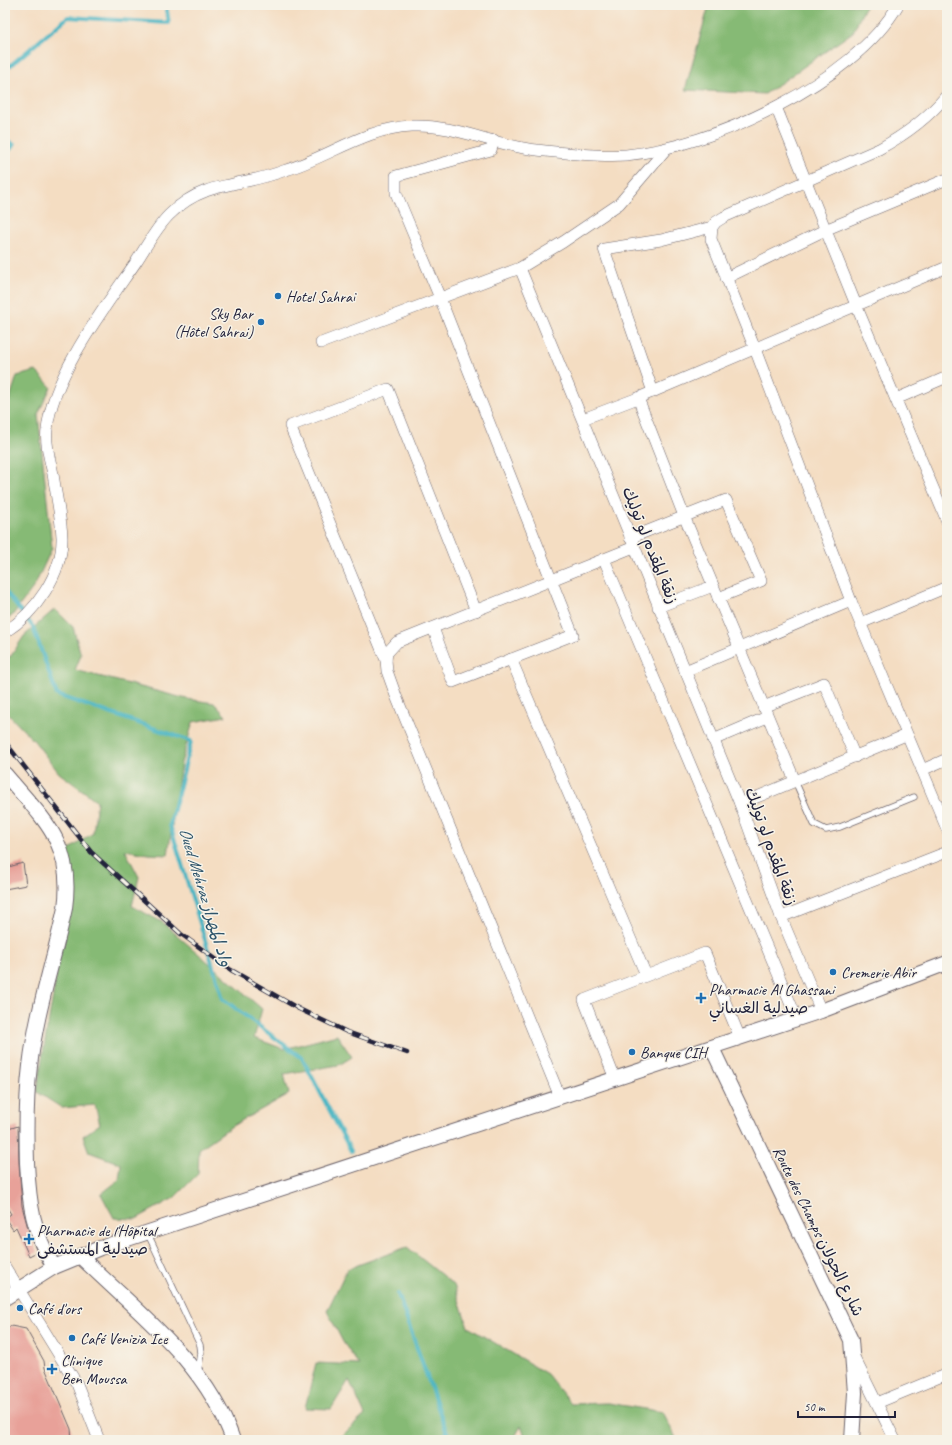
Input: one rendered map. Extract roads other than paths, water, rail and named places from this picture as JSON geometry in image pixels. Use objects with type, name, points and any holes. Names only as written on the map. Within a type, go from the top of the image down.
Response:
[{"type":"street","points":[[5,632],[22,619],[46,592],[56,569],[62,540],[46,434],[50,410],[70,363],[109,301],[166,218],[184,202],[207,190],[290,169],[355,139],[388,129],[415,126],[452,130],[532,150],[623,155],[666,149],[722,131],[776,107],[849,61],[882,28],[898,5]]},
{"type":"street","points":[[947,95],[920,123],[902,136],[879,149],[805,180],[724,217],[716,222],[712,227],[711,239],[755,349],[851,601],[861,622],[906,735],[947,829]]},
{"type":"street","points":[[776,107],[825,230],[947,521]]},
{"type":"street","points":[[433,628],[453,682],[573,634],[440,298],[396,193],[396,176],[482,154],[491,150],[494,140]]},
{"type":"street","points":[[321,344],[520,268],[563,242],[619,204],[666,149]]},
{"type":"street","points":[[726,278],[825,230],[947,179]]},
{"type":"street","points":[[653,392],[604,249],[661,240],[712,227]]},
{"type":"street","points":[[583,419],[653,392],[947,267]]},
{"type":"street","name":"زنقة المقدم لو توليك","points":[[520,268],[583,419],[658,608],[740,804],[781,917],[821,1011]]},
{"type":"street","points":[[896,399],[947,377]]},
{"type":"street","points":[[386,660],[290,426],[388,389],[476,611]]},
{"type":"street","points":[[638,398],[712,586],[796,781]]},
{"type":"street","points":[[560,1098],[396,696],[387,672],[387,653],[396,642],[604,559],[632,542],[684,516],[726,500],[761,581],[718,598]]},
{"type":"street","points":[[604,559],[797,1020]]},
{"type":"street","points":[[658,608],[712,586]]},
{"type":"street","points":[[861,622],[947,587]]},
{"type":"street","points":[[685,671],[851,601]]},
{"type":"street","points":[[511,659],[646,975]]},
{"type":"street","points":[[713,740],[824,683],[855,756]]},
{"type":"street","points":[[740,804],[906,735]]},
{"type":"street","points":[[922,770],[947,759]]},
{"type":"street","points":[[5,774],[48,826],[59,843],[65,859],[67,871],[68,889],[65,908],[35,1036],[30,1066],[27,1113],[27,1172],[33,1220],[38,1237],[54,1267]]},
{"type":"street","points":[[781,917],[947,852]]},
{"type":"street","points":[[615,1079],[584,1000],[705,953],[740,1038]]},
{"type":"street","points":[[5,1298],[54,1267],[147,1232],[797,1020],[947,964]]},
{"type":"street","name":"Route des Champs شارع الجولان","points":[[712,1048],[847,1327],[854,1357],[855,1401],[852,1440]]},
{"type":"street","points":[[80,1256],[163,1336],[198,1374],[222,1413],[234,1440]]},
{"type":"street","points":[[5,1268],[77,1384],[99,1440]]},
{"type":"street","points":[[854,1357],[895,1440]]},
{"type":"street","points":[[877,1403],[947,1374]]},
{"type":"lane","points":[[796,781],[814,824],[826,830],[840,827],[914,796]]},
{"type":"lane","points":[[147,1232],[200,1345],[201,1353],[198,1374]]},
{"type":"waterway","name":"Oued Mehraz واد المهراز","points":[[5,70],[68,17],[169,23],[166,5]]},
{"type":"waterway","name":"Oued Mehraz واد المهراز","points":[[5,139],[14,145],[5,155]]},
{"type":"waterway","name":"Oued Mehraz واد المهراز","points":[[5,591],[33,627],[57,695],[191,741],[170,825],[223,999],[302,1058],[351,1151]]},
{"type":"waterway","points":[[398,1294],[448,1436],[443,1440]]},
{"type":"railway","points":[[5,742],[91,852],[181,934],[231,970],[299,1009],[347,1032],[407,1053]]},
{"type":"place","name":"Hotel Sahrai","points":[[278,296]]},
{"type":"place","name":"Sky Bar (Hôtel Sahrai)","points":[[261,322]]},
{"type":"place","name":"Cremerie Abir","points":[[833,972]]},
{"type":"place","name":"Pharmacie Al Ghassani صيدلية الغساني","points":[[701,998]]},
{"type":"place","name":"Banque CIH","points":[[632,1052]]},
{"type":"place","name":"Pharmacie de l'Hôpital صيدلية المستشفى","points":[[29,1239]]},
{"type":"place","name":"Café d'ors","points":[[20,1308]]},
{"type":"place","name":"Café Venizia Ice","points":[[72,1338]]},
{"type":"place","name":"Clinique Ben Moussa","points":[[52,1369]]}]
